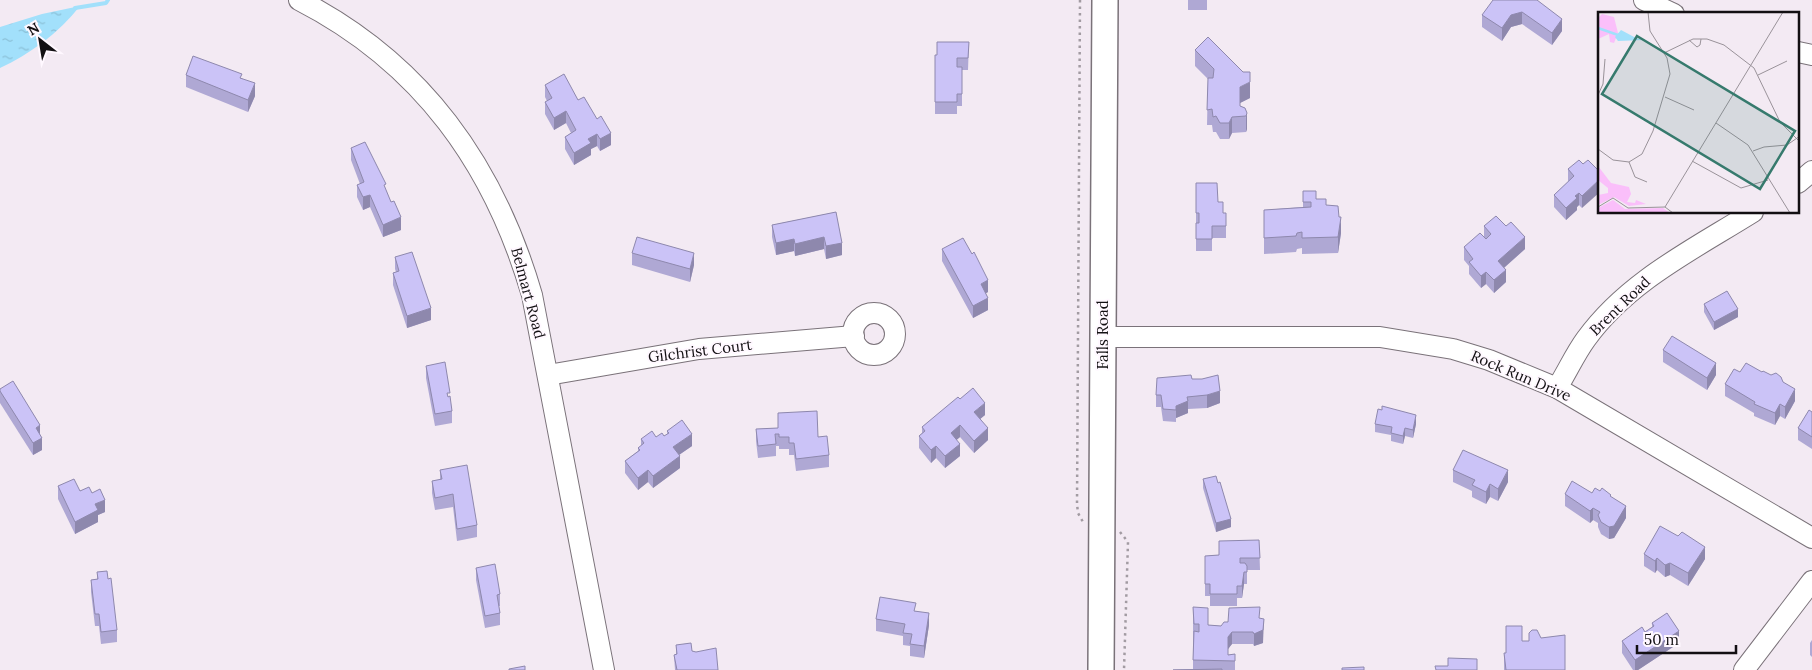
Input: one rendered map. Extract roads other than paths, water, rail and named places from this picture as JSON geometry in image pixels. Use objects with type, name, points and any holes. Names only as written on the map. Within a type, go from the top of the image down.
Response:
[{"type":"main road","name":"Falls Road","points":[[1101,670],[1105,0]]},
{"type":"street","name":"Belmart Road","points":[[299,0],[320,5],[404,72],[475,159],[500,207],[520,255],[532,295],[604,670]]},
{"type":"street","points":[[1644,0],[1670,12]]},
{"type":"street","points":[[1800,181],[1812,172]]},
{"type":"street","name":"Brent Road","points":[[1557,388],[1587,338],[1628,294],[1654,273],[1750,214]]},
{"type":"street","name":"Gilchrist Court","points":[[548,375],[698,349],[854,336]]},
{"type":"street","name":"Rock Run Drive","points":[[1103,336],[1380,337],[1453,349],[1489,360],[1557,388],[1812,538]]},
{"type":"street","points":[[1744,670],[1812,581]]},
{"type":"water","points":[[80,6],[63,25],[43,42],[0,68],[0,27],[42,14]]},
{"type":"waterway","points":[[75,8],[106,3],[108,0]]}]
